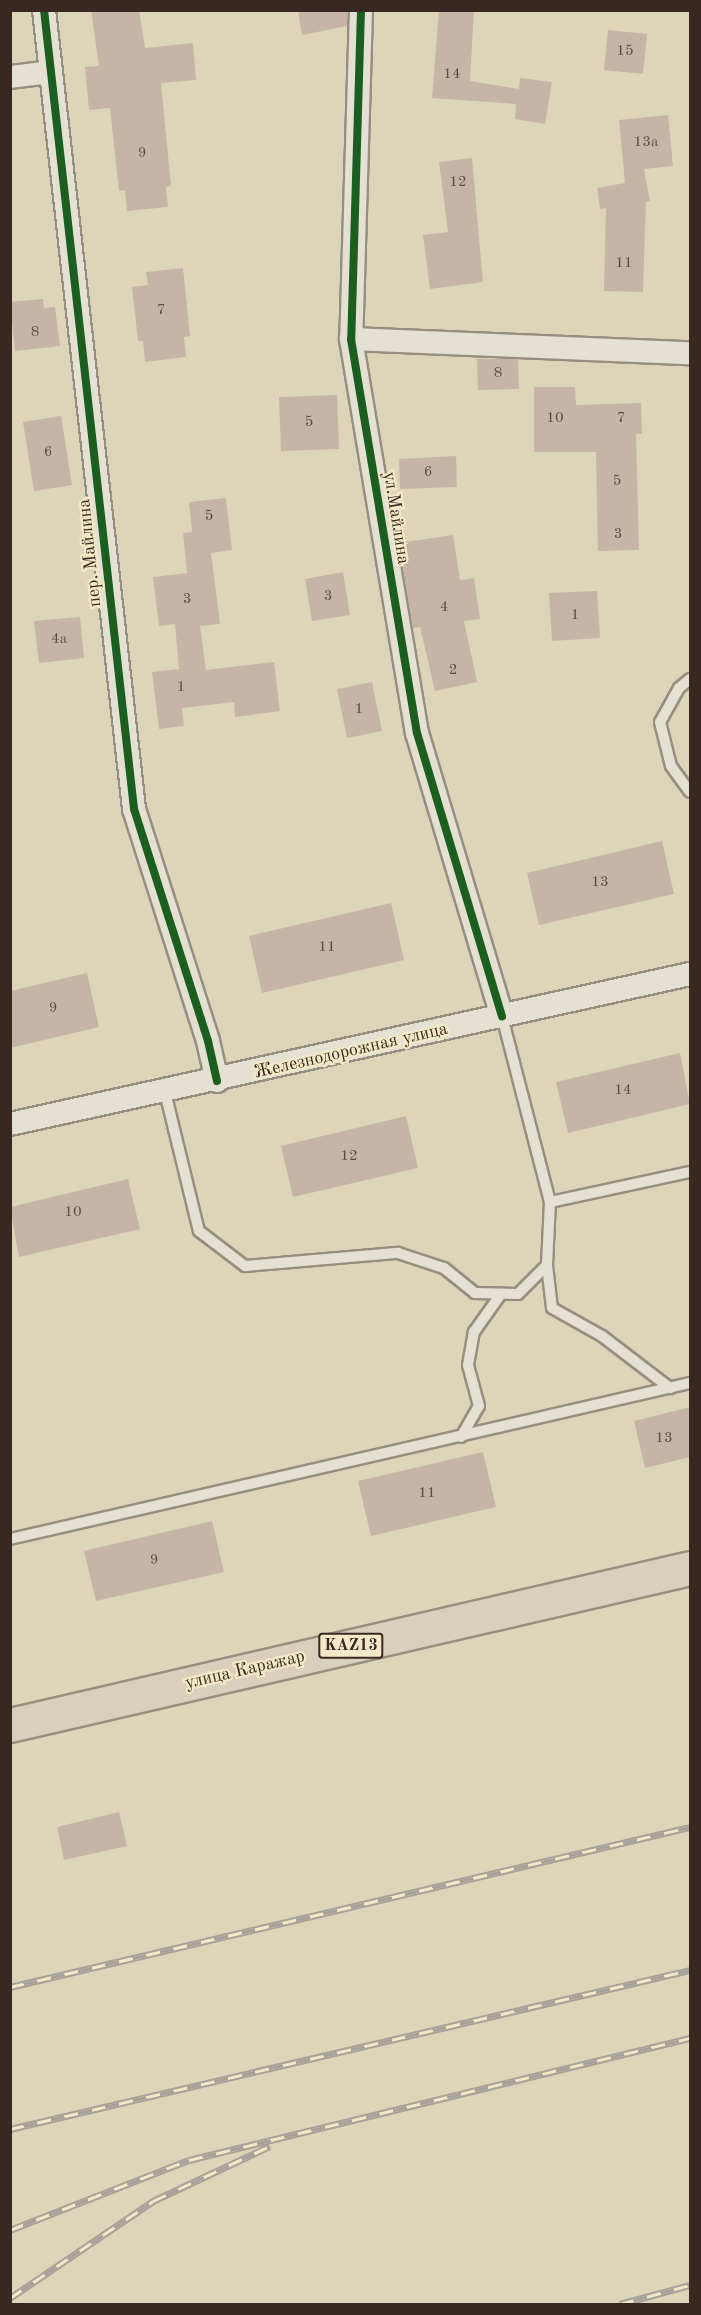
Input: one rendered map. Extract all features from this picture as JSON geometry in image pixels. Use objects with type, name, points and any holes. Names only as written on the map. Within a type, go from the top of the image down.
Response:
[{"type":"main road","name":"улица Каражар","points":[[10,1725],[690,1568]]},
{"type":"street","name":"пер. Майлина","points":[[44,10],[134,809],[208,1041],[217,1081]]},
{"type":"street","name":"ул.Майлина","points":[[361,10],[351,339],[417,733],[502,1017]]},
{"type":"street","points":[[10,77],[51,72]]},
{"type":"street","points":[[351,339],[690,353]]},
{"type":"street","name":"Железнодорожная улица","points":[[10,1124],[217,1081],[690,974]]},
{"type":"lane","points":[[690,679],[679,688],[660,722],[671,766],[690,792]]},
{"type":"lane","points":[[502,1017],[550,1202],[547,1265],[552,1308],[602,1336],[670,1388]]},
{"type":"lane","points":[[165,1092],[199,1232],[245,1266],[398,1253],[444,1268],[475,1293],[518,1294],[547,1265]]},
{"type":"lane","points":[[550,1202],[690,1172]]},
{"type":"lane","points":[[460,1437],[479,1406],[468,1365],[474,1332],[501,1294]]},
{"type":"lane","points":[[10,1539],[690,1383]]},
{"type":"building","points":[[91,10],[139,10],[145,48],[193,43],[196,80],[161,83],[171,186],[166,187],[168,207],[127,211],[125,190],[119,191],[110,108],[89,110],[85,67],[99,66]]},
{"type":"building","points":[[298,10],[347,10],[347,26],[302,35]]},
{"type":"building","points":[[439,10],[474,10],[470,81],[519,89],[520,78],[552,82],[545,124],[515,119],[516,104],[432,98]]},
{"type":"building","points":[[608,30],[647,34],[643,74],[604,70]]},
{"type":"building","points":[[668,115],[673,166],[644,169],[650,201],[646,202],[643,292],[604,291],[606,208],[600,209],[597,188],[625,183],[619,120]]},
{"type":"building","points":[[472,158],[483,282],[430,289],[423,235],[448,232],[439,162]]},
{"type":"building","points":[[183,268],[190,336],[184,337],[186,357],[145,362],[143,341],[138,341],[132,287],[148,285],[146,272]]},
{"type":"building","points":[[43,299],[44,308],[55,307],[60,346],[15,351],[10,302]]},
{"type":"building","points":[[477,359],[518,359],[519,389],[478,390]]},
{"type":"building","points":[[534,387],[575,387],[576,405],[641,403],[642,434],[636,434],[639,550],[598,551],[596,452],[534,452]]},
{"type":"building","points":[[337,395],[339,449],[281,451],[279,397]]},
{"type":"building","points":[[61,416],[72,485],[34,491],[23,422]]},
{"type":"building","points":[[456,456],[457,487],[400,489],[399,459]]},
{"type":"building","points":[[226,498],[232,550],[211,553],[220,624],[200,626],[206,670],[274,662],[280,711],[235,717],[234,702],[182,708],[184,726],[159,729],[152,672],[179,669],[175,624],[159,626],[153,577],[187,573],[183,533],[192,532],[189,502]]},
{"type":"building","points":[[453,535],[460,580],[474,578],[480,619],[464,621],[477,682],[435,691],[420,627],[413,628],[399,543]]},
{"type":"building","points":[[343,572],[350,615],[312,621],[305,579]]},
{"type":"building","points":[[597,591],[600,638],[552,641],[549,593]]},
{"type":"building","points":[[80,617],[84,658],[39,663],[34,621]]},
{"type":"building","points":[[372,682],[382,731],[347,738],[337,689]]},
{"type":"building","points":[[662,841],[674,894],[539,925],[527,873]]},
{"type":"building","points":[[391,903],[404,960],[262,993],[249,936]]},
{"type":"building","points":[[87,973],[99,1027],[10,1048],[10,991]]},
{"type":"building","points":[[680,1053],[690,1104],[568,1133],[556,1082]]},
{"type":"building","points":[[406,1116],[418,1168],[293,1197],[281,1146]]},
{"type":"building","points":[[128,1179],[140,1229],[19,1257],[10,1207]]},
{"type":"building","points":[[690,1407],[690,1457],[645,1468],[634,1421]]},
{"type":"building","points":[[483,1452],[496,1507],[371,1536],[358,1481]]},
{"type":"building","points":[[212,1521],[224,1572],[96,1601],[84,1551]]},
{"type":"building","points":[[119,1812],[127,1846],[64,1860],[57,1827]]},
{"type":"railway","points":[[10,1987],[690,1827]]},
{"type":"railway","points":[[10,2129],[690,1970]]},
{"type":"railway","points":[[10,2230],[189,2160],[690,2038]]},
{"type":"railway","points":[[10,2298],[153,2201],[270,2146]]},
{"type":"railway","points":[[620,2304],[690,2285]]},
{"type":"cycle path","points":[[44,10],[134,809],[208,1041],[217,1081]]},
{"type":"cycle path","points":[[361,10],[351,339],[417,733],[502,1017]]}]
